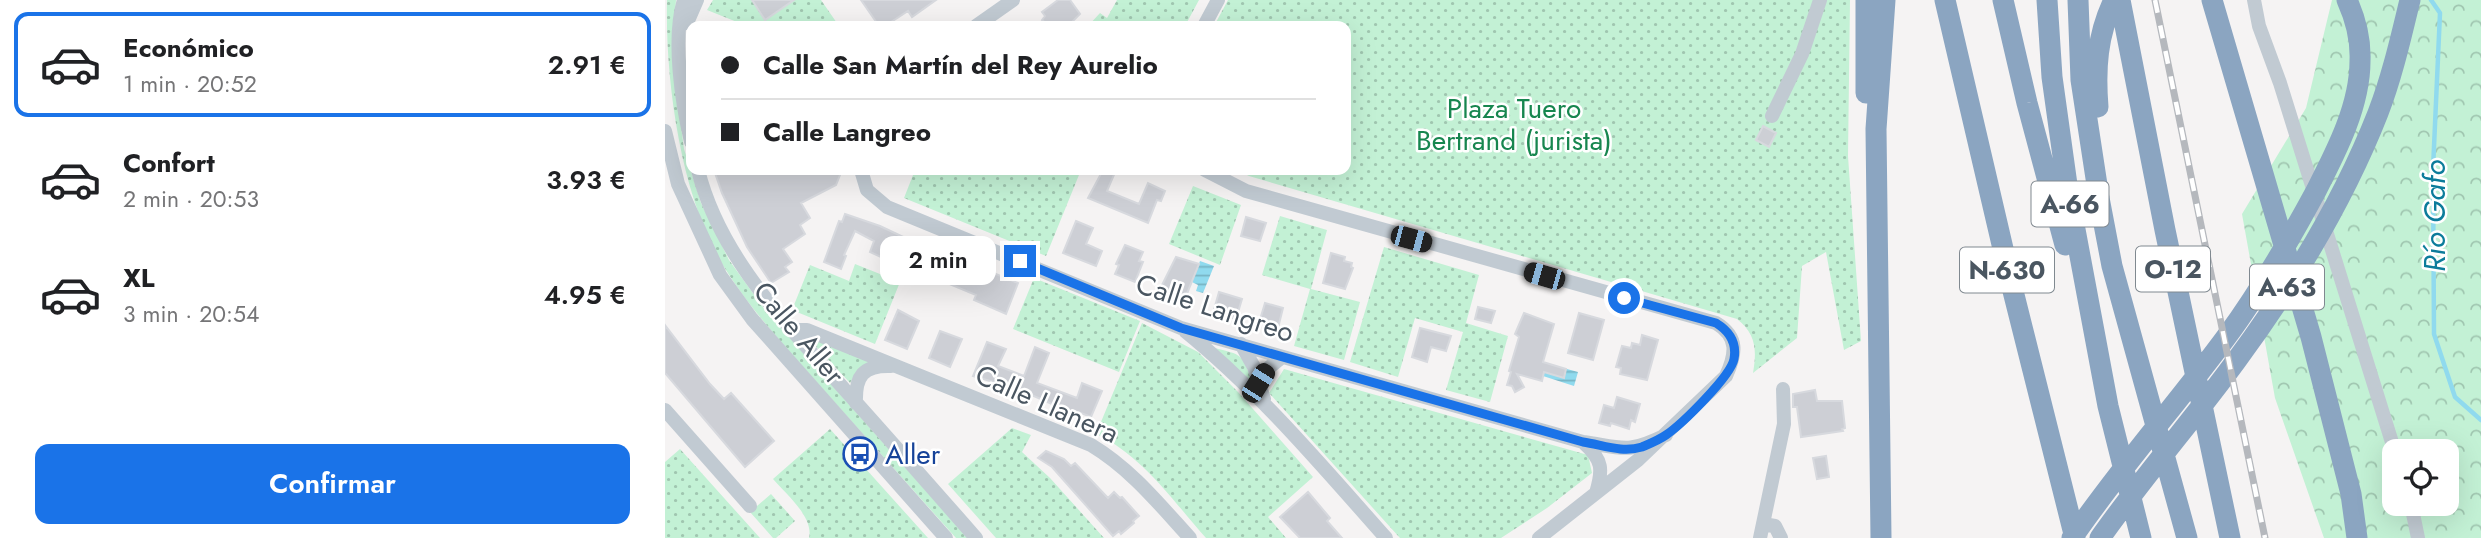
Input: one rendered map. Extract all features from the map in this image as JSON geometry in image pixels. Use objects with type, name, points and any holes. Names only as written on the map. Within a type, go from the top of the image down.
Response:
[{"type":"highway","points":[[1866,0],[1866,202],[1880,382]]},
{"type":"highway","points":[[1881,538],[1876,129],[1885,0]]},
{"type":"highway","name":"N-630","points":[[1945,0],[2074,538]]},
{"type":"highway","points":[[2003,0],[2027,103],[2108,406]]},
{"type":"highway","name":"A-66","points":[[2046,0],[2052,78],[2068,192],[2108,406],[2141,538]]},
{"type":"highway","name":"A-66","points":[[2078,0],[2081,80],[2112,266],[2187,538]]},
{"type":"highway","points":[[2113,0],[2102,27],[2099,43],[2096,81],[2098,116],[2135,344]]},
{"type":"highway","name":"O-12","points":[[2120,0],[2230,538]]},
{"type":"highway","points":[[2212,0],[2311,337],[2351,494],[2357,538]]},
{"type":"highway","points":[[2074,538],[2229,333],[2265,281],[2325,174],[2348,119],[2361,64],[2356,23],[2347,0]]},
{"type":"highway","name":"A-63","points":[[2100,538],[2236,361],[2319,236],[2347,184],[2379,110],[2410,0]]},
{"type":"street","points":[[684,0],[680,44],[686,117]]},
{"type":"street","points":[[687,21],[697,0]]},
{"type":"street","points":[[983,21],[1013,0]]},
{"type":"street","points":[[1206,21],[1217,0]]},
{"type":"street","points":[[1772,116],[1802,54],[1820,0]]},
{"type":"street","points":[[2254,0],[2259,26],[2280,83],[2391,439]]},
{"type":"street","points":[[680,44],[686,26]]},
{"type":"street","name":"Calle Aller","points":[[665,131],[678,184],[720,275],[752,319],[946,538]]},
{"type":"street","name":"Calle Aller","points":[[700,175],[718,221],[738,260],[770,305],[977,538]]},
{"type":"street","name":"Calle Langreo","points":[[862,175],[867,190],[887,207],[1181,328],[1583,442],[1625,450],[1643,446],[1666,435]]},
{"type":"street","points":[[1215,175],[1246,191],[1716,323],[1727,330],[1733,342],[1734,359],[1727,376],[1666,435],[1539,538]]},
{"type":"street","points":[[1181,328],[1234,372],[1386,538]]},
{"type":"street","name":"Calle Llanera","points":[[792,330],[807,330],[1091,445],[1114,459],[1134,477],[1190,538]]},
{"type":"street","points":[[1241,344],[1254,367],[1262,396],[1273,412]]},
{"type":"street","points":[[1258,383],[1266,370],[1282,356]]},
{"type":"street","points":[[856,403],[856,384],[864,373],[876,366],[898,367]]},
{"type":"street","points":[[1761,531],[1784,424],[1783,389]]},
{"type":"street","points":[[665,410],[750,506]]},
{"type":"street","points":[[1583,442],[1597,455],[1601,475],[1595,494]]},
{"type":"street","points":[[2413,516],[2418,538]]},
{"type":"street","points":[[1761,531],[1775,526],[1781,538]]},
{"type":"green space","points":[[667,0],[676,0],[672,57],[686,170],[673,102]]},
{"type":"green space","points":[[713,0],[752,0],[766,19],[794,0],[821,0],[836,21],[734,21],[707,10]]},
{"type":"green space","points":[[1117,0],[1199,0],[1188,21],[1093,21],[1100,13],[1107,18]]},
{"type":"green space","name":"Plaza Tuero Bertrand (jurista)","points":[[1228,0],[1850,0],[1848,156],[1861,341],[1844,350],[1826,252],[1802,266],[1797,338],[1753,373],[1754,343],[1737,319],[1249,176],[1247,175],[1351,175],[1351,21],[1217,21]]},
{"type":"green space","points":[[2332,0],[2481,0],[2481,538],[2324,538],[2275,398],[2242,214],[2306,108]]},
{"type":"green space","points":[[687,175],[692,175],[701,203],[729,260],[765,310],[968,538],[956,538],[770,329],[724,267],[697,208]]},
{"type":"green space","points":[[913,175],[1079,175],[1046,256],[904,198]]},
{"type":"green space","points":[[1193,186],[1241,205],[1220,265],[1169,244]]},
{"type":"green space","points":[[1280,216],[1327,230],[1311,289],[1360,302],[1344,360],[1294,346],[1310,289],[1262,275]]},
{"type":"green space","points":[[1384,247],[1479,275],[1466,323],[1508,336],[1490,402],[1446,390],[1463,332],[1415,318],[1398,377],[1350,362]]},
{"type":"green space","points":[[855,264],[900,282],[875,344],[792,310],[810,265],[849,281]]},
{"type":"green space","points":[[1034,278],[1140,321],[1119,372],[1013,329]]},
{"type":"green space","points":[[1142,323],[1198,352],[1238,392],[1313,477],[1268,517],[1286,538],[1206,538],[1142,466],[1113,443],[1096,434]]},
{"type":"green space","points":[[807,337],[873,362],[857,371],[850,383]]},
{"type":"green space","points":[[1215,348],[1240,356],[1252,380],[1250,383]]},
{"type":"green space","points":[[1284,369],[1588,455],[1592,473],[1547,508],[1501,538],[1400,538],[1269,393]]},
{"type":"green space","points":[[1012,428],[1031,435],[1022,452],[1050,478],[1104,538],[996,538],[948,484]]},
{"type":"green space","points":[[830,429],[928,538],[809,538],[803,514],[773,479]]},
{"type":"green space","points":[[680,449],[760,538],[665,538],[665,462]]},
{"type":"green space","points":[[771,494],[795,521],[776,538],[773,538],[750,512]]},
{"type":"water","points":[[1200,261],[1214,266],[1203,293],[1196,291],[1198,285],[1192,282]]},
{"type":"water","points":[[1556,366],[1578,372],[1574,386],[1543,376],[1544,372],[1553,375]]},
{"type":"building","points":[[752,0],[794,0],[765,20]]},
{"type":"building","points":[[861,0],[936,0],[912,17],[908,11],[893,21],[876,21]]},
{"type":"building","points":[[1058,0],[1070,0],[1080,14],[1073,21],[1043,21],[1045,16],[1042,12]]},
{"type":"building","points":[[1763,126],[1776,133],[1769,147],[1756,140]]},
{"type":"building","points":[[716,175],[840,175],[836,185],[801,203],[810,218],[800,225],[805,234],[783,249],[792,262],[785,267],[789,272],[771,283],[747,247]]},
{"type":"building","points":[[1100,175],[1114,175],[1107,191],[1139,204],[1148,183],[1165,191],[1161,201],[1157,200],[1148,223],[1088,198]]},
{"type":"building","points":[[845,214],[880,226],[916,243],[911,255],[888,247],[883,258],[870,252],[874,241],[855,231],[841,269],[824,262],[839,221],[842,222]]},
{"type":"building","points":[[1246,217],[1266,223],[1260,241],[1241,236]]},
{"type":"building","points":[[1076,221],[1093,228],[1086,244],[1102,251],[1096,266],[1063,253]]},
{"type":"building","points":[[1125,245],[1143,252],[1139,261],[1143,262],[1135,282],[1115,274],[1119,265],[1116,264]]},
{"type":"building","points":[[1331,253],[1345,257],[1344,261],[1352,263],[1353,268],[1345,289],[1323,283]]},
{"type":"building","points":[[1176,257],[1199,264],[1184,301],[1160,289]]},
{"type":"building","points":[[927,262],[972,280],[973,277],[980,279],[984,269],[1018,283],[1006,314],[974,300],[976,295],[923,273]]},
{"type":"building","points":[[1219,292],[1242,299],[1236,319],[1213,313]]},
{"type":"building","points":[[1265,303],[1283,308],[1278,328],[1259,323]]},
{"type":"building","points":[[1478,307],[1495,311],[1491,323],[1475,319]]},
{"type":"building","points":[[898,310],[919,321],[907,349],[885,340]]},
{"type":"building","points":[[1524,313],[1554,324],[1543,362],[1566,369],[1564,378],[1544,372],[1542,381],[1517,374],[1524,387],[1515,392],[1512,386],[1507,385],[1519,337],[1515,334]]},
{"type":"building","points":[[1579,313],[1604,320],[1593,360],[1568,353]]},
{"type":"building","points":[[665,325],[724,399],[731,393],[774,441],[745,467],[665,373]]},
{"type":"building","points":[[1420,328],[1451,336],[1446,351],[1431,347],[1427,362],[1412,357]]},
{"type":"building","points":[[940,331],[962,339],[950,367],[929,358]]},
{"type":"building","points":[[1642,335],[1658,340],[1647,380],[1620,374],[1621,368],[1616,367],[1622,346],[1631,348],[1632,343],[1640,345]]},
{"type":"building","points":[[987,342],[1006,349],[998,366],[1024,376],[1035,347],[1049,353],[1037,383],[1077,398],[1082,383],[1102,391],[1091,417],[1081,413],[1079,416],[1018,389],[973,376]]},
{"type":"building","points":[[1815,390],[1817,401],[1842,401],[1843,431],[1801,437],[1797,407],[1793,407],[1793,394]]},
{"type":"building","points":[[1617,397],[1640,404],[1635,422],[1631,420],[1629,429],[1611,423],[1610,426],[1599,423],[1604,405],[1614,408]]},
{"type":"building","points":[[1046,451],[1064,459],[1071,466],[1075,463],[1108,498],[1114,492],[1122,497],[1139,516],[1134,523],[1121,534],[1119,531],[1113,536],[1052,467],[1038,458]]},
{"type":"building","points":[[1826,456],[1829,477],[1817,479],[1813,458]]},
{"type":"building","points":[[1308,492],[1330,518],[1327,521],[1342,538],[1300,538],[1280,517]]},
{"type":"waterway","name":"Río Gafo","points":[[2431,0],[2440,13],[2433,169],[2434,334],[2455,397],[2481,420]]},
{"type":"railway","points":[[2155,0],[2265,538]]},
{"type":"place","name":"Aller","points":[[860,454]]},
{"type":"route","points":[[1020,261],[1181,328],[1583,442],[1625,450],[1643,446],[1666,435],[1727,376],[1734,359],[1733,342],[1727,330],[1716,323],[1624,298]]}]
